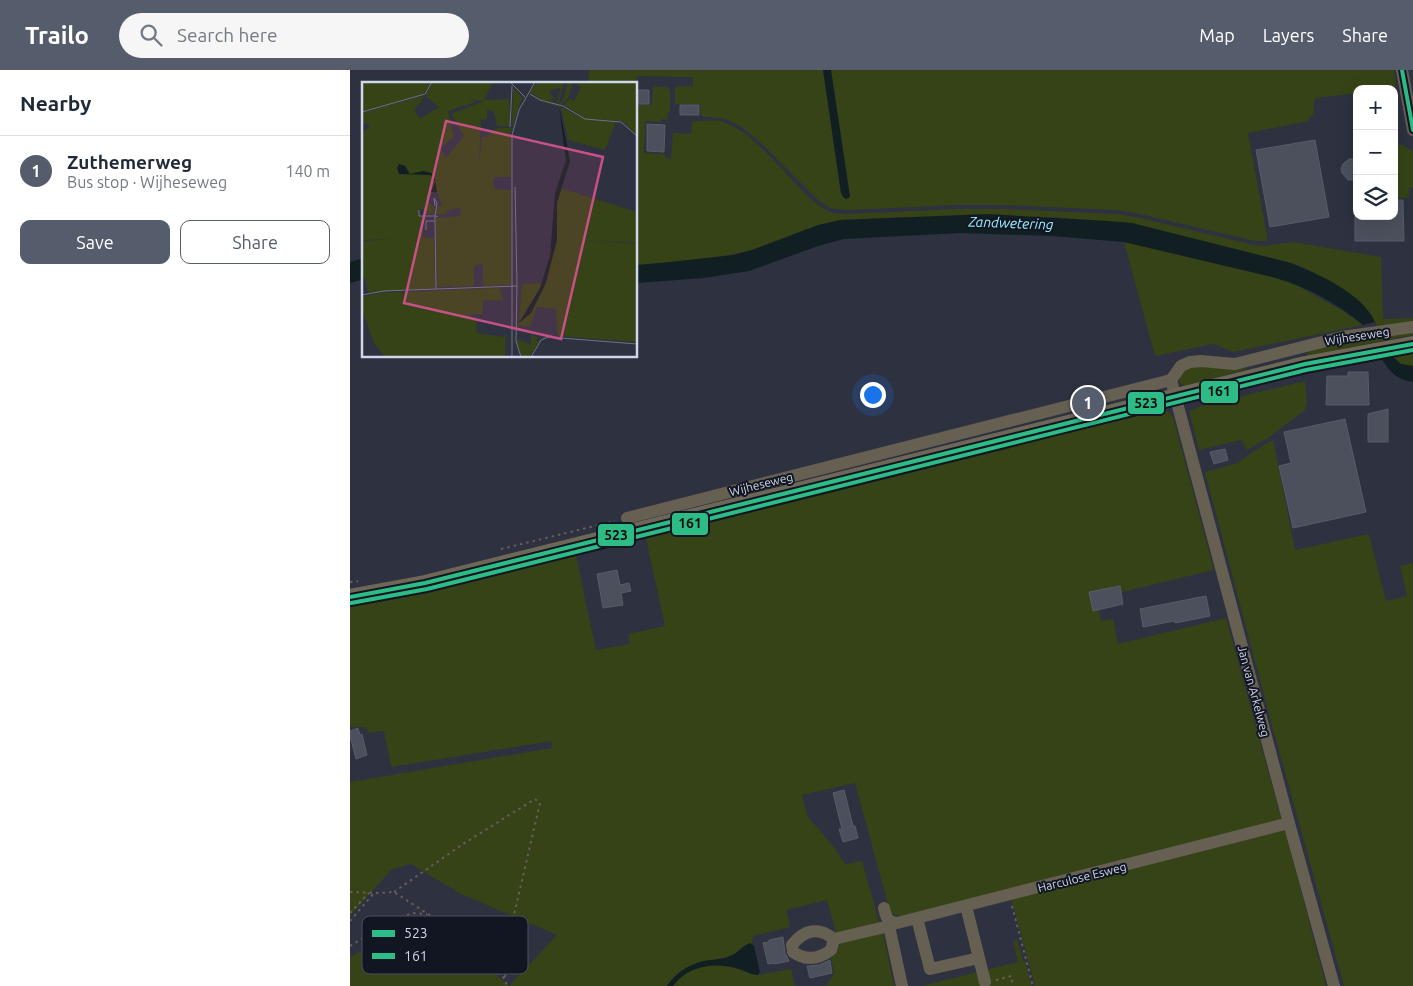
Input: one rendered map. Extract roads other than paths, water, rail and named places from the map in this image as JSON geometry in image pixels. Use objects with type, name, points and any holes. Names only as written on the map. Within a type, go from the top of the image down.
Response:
[{"type":"main road","name":"Wijheseweg","points":[[350,596],[425,583],[1305,364],[1413,344]]},
{"type":"street","points":[[1402,70],[1413,130]]},
{"type":"street","name":"Wijheseweg","points":[[627,518],[1171,380],[1181,366],[1190,362],[1235,364],[1353,335],[1413,327]]},
{"type":"street","points":[[1302,346],[1305,364]]},
{"type":"street","points":[[1171,380],[1175,396]]},
{"type":"street","name":"Jan van Arkelweg","points":[[1175,396],[1334,986]]},
{"type":"street","name":"Harculose Esweg","points":[[834,939],[1009,896],[1289,823]]},
{"type":"street","points":[[966,906],[985,982]]},
{"type":"street","points":[[884,908],[890,924],[902,986]]},
{"type":"street","points":[[917,918],[930,970],[979,958]]},
{"type":"water","points":[[823,70],[831,70],[850,197],[846,199],[841,193]]},
{"type":"water","name":"Zandwetering","points":[[987,214],[1132,223],[1291,263],[1327,279],[1351,294],[1369,312],[1375,322],[1363,325],[1322,297],[1276,278],[1124,242],[1052,236],[961,233],[844,239],[818,246],[749,271],[704,278],[638,283],[638,265],[733,255],[752,250],[818,225],[840,220]]},
{"type":"water","points":[[362,259],[362,280],[350,283],[350,262]]},
{"type":"water","points":[[1393,357],[1401,364],[1413,366],[1413,382],[1395,375],[1382,359]]},
{"type":"water","points":[[750,943],[754,946],[760,972],[758,975],[730,967],[703,967],[679,979],[673,986],[667,986],[675,976],[691,965],[728,957]]},
{"type":"place","name":"Zuthemerweg","points":[[1088,403]]}]
